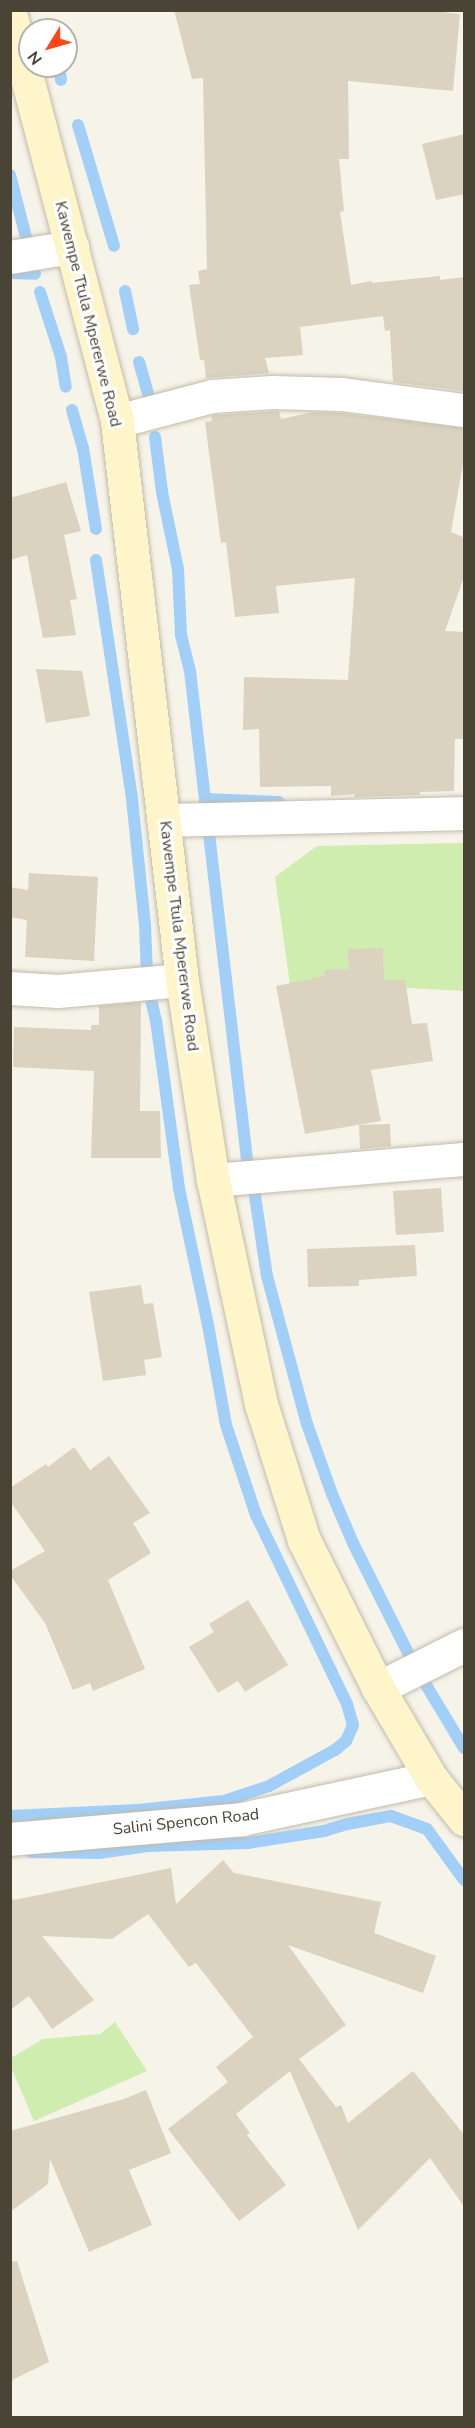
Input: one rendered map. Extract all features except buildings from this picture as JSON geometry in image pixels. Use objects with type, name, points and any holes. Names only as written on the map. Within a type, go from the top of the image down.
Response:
[{"type":"street","name":"Kawempe Ttula Mpererwe Road","points":[[10,13],[117,421],[182,980],[213,1179],[261,1404],[304,1540],[378,1688],[430,1778],[465,1819]]},
{"type":"street","points":[[10,257],[72,248]]},
{"type":"street","points":[[117,421],[212,396],[272,392],[342,394],[465,410]]},
{"type":"street","points":[[164,820],[465,813]]},
{"type":"street","points":[[10,988],[58,992],[182,980]]},
{"type":"street","points":[[213,1179],[465,1158]]},
{"type":"street","points":[[378,1688],[465,1645]]},
{"type":"street","name":"Salini Spencon Road","points":[[10,1839],[242,1819],[430,1778]]},
{"type":"green space","points":[[464,843],[464,991],[333,984],[290,985],[275,877],[317,846]]},
{"type":"green space","points":[[115,2022],[147,2071],[34,2121],[11,2067],[11,2058],[43,2039],[100,2034]]},
{"type":"waterway","points":[[78,125],[114,246]]},
{"type":"waterway","points":[[10,175],[30,253]]},
{"type":"waterway","points":[[10,273],[35,274]]},
{"type":"waterway","points":[[125,291],[133,329]]},
{"type":"waterway","points":[[40,292],[61,357],[66,387]]},
{"type":"waterway","points":[[139,362],[149,398]]},
{"type":"waterway","points":[[72,410],[83,448],[96,529]]},
{"type":"waterway","points":[[155,437],[162,492],[178,569],[181,635],[190,671],[249,1176],[255,1196],[267,1276],[307,1424],[332,1494],[353,1543],[414,1665],[464,1748]]},
{"type":"waterway","points":[[96,560],[132,799],[145,924],[147,975],[141,975]]},
{"type":"waterway","points":[[205,799],[279,802]]},
{"type":"waterway","points":[[10,1816],[138,1810],[224,1801],[269,1786],[335,1750],[346,1741],[353,1725],[347,1704],[256,1515],[226,1425],[179,1188],[156,1021],[150,995],[140,995]]},
{"type":"waterway","points":[[30,1852],[99,1853],[148,1846],[248,1843],[324,1831],[347,1824],[391,1816],[427,1829],[464,1880]]}]
